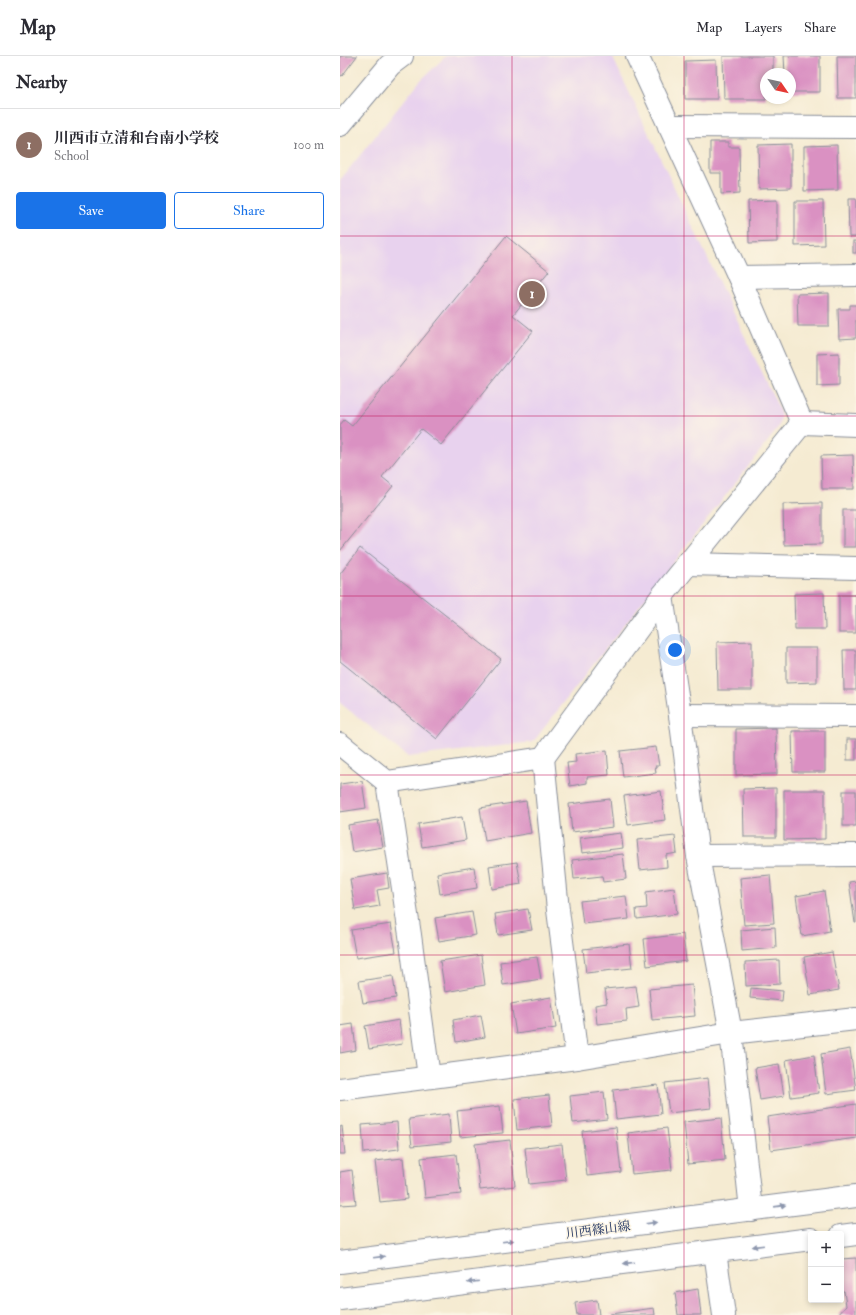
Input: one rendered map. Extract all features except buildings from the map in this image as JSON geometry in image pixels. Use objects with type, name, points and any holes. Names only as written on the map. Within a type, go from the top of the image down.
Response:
[{"type":"street","points":[[340,125],[390,65],[402,56]]},
{"type":"street","points":[[637,56],[739,277],[802,423]]},
{"type":"street","points":[[669,126],[856,127]]},
{"type":"street","points":[[739,277],[856,275]]},
{"type":"street","points":[[802,423],[856,425]]},
{"type":"street","points":[[578,1058],[558,910],[543,758],[662,596],[802,423]]},
{"type":"street","points":[[687,564],[856,568]]},
{"type":"street","points":[[662,596],[680,715],[698,856],[731,1033],[750,1210]]},
{"type":"street","points":[[680,715],[856,716]]},
{"type":"street","points":[[340,744],[387,782],[410,935],[429,1077]]},
{"type":"street","points":[[387,782],[543,758]]},
{"type":"street","points":[[698,856],[856,855]]},
{"type":"street","points":[[340,1089],[578,1058],[731,1033],[856,1019]]},
{"type":"street","name":"川西篠山線","points":[[340,1262],[856,1196]]},
{"type":"street","points":[[844,1236],[856,1234]]},
{"type":"street","points":[[340,1299],[808,1240]]},
{"type":"street","points":[[715,1252],[724,1315]]},
{"type":"shaded area","points":[[446,56],[612,56],[779,409],[781,417],[775,432],[533,742],[408,757],[340,703],[340,180],[419,82]]},
{"type":"place","name":"川西市立清和台南小学校","points":[[532,294]]}]
